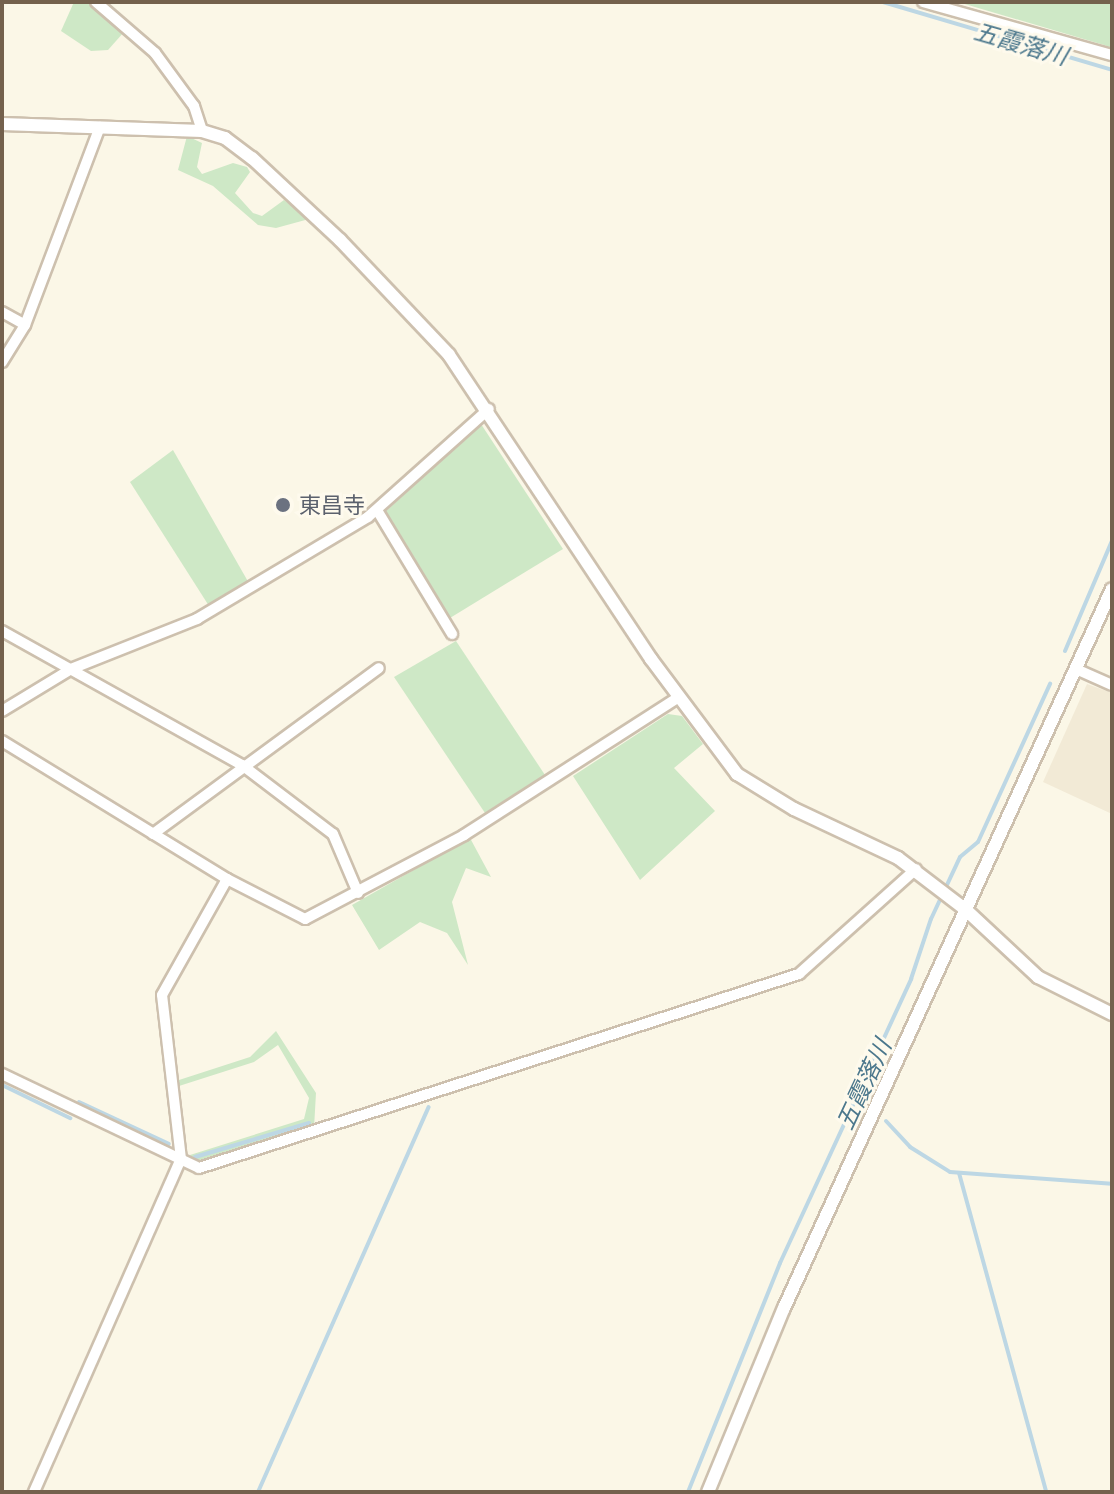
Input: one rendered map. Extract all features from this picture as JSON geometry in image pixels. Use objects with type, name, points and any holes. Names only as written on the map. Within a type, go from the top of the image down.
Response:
[{"type":"street","points":[[96,2],[155,53],[194,106],[202,131]]},
{"type":"street","points":[[923,2],[1112,55]]},
{"type":"street","points":[[2,124],[202,131],[225,138],[252,158],[340,240],[449,355],[489,409],[679,697],[737,774],[794,809],[916,869],[1038,977],[1112,1014]]},
{"type":"street","points":[[2,362],[25,325],[100,127]]},
{"type":"street","points":[[2,312],[25,325]]},
{"type":"street","points":[[2,711],[71,669],[197,619],[377,510],[489,409]]},
{"type":"street","points":[[377,510],[452,634]]},
{"type":"street","points":[[708,1492],[784,1308],[961,907],[1112,589]]},
{"type":"street","points":[[2,631],[242,765],[333,834],[358,893]]},
{"type":"street","points":[[153,834],[242,765],[379,668]]},
{"type":"street","points":[[1076,669],[1112,685]]},
{"type":"street","points":[[2,741],[227,879],[305,919],[464,835],[679,697]]},
{"type":"street","points":[[2,1074],[199,1168],[799,974],[916,869]]},
{"type":"street","points":[[34,1492],[181,1159],[162,995],[227,879]]},
{"type":"shaded area","points":[[1087,684],[1112,693],[1112,814],[1043,782]]},
{"type":"green space","points":[[74,2],[88,2],[124,32],[108,50],[91,51],[61,31]]},
{"type":"green space","points":[[958,2],[1112,2],[1112,48],[1104,45]]},
{"type":"green space","points":[[187,136],[202,143],[197,167],[202,174],[233,163],[247,167],[250,172],[235,193],[253,213],[262,216],[284,200],[309,219],[276,228],[258,225],[213,186],[178,170]]},
{"type":"green space","points":[[481,424],[563,549],[450,618],[384,513]]},
{"type":"green space","points":[[173,450],[250,585],[209,606],[130,482]]},
{"type":"green space","points":[[456,641],[545,775],[485,813],[394,677]]},
{"type":"green space","points":[[668,714],[682,716],[703,744],[674,768],[715,811],[640,880],[573,776]]},
{"type":"green space","points":[[470,838],[491,877],[466,868],[452,902],[468,965],[447,933],[420,922],[379,950],[352,905]]},
{"type":"green space","points":[[276,1031],[316,1093],[314,1128],[201,1163],[192,1159],[190,1155],[304,1119],[309,1098],[278,1045],[254,1062],[179,1086],[179,1080],[250,1057]]},
{"type":"waterway","name":"五霞落川","points":[[883,2],[1112,70]]},
{"type":"waterway","name":"五霞落川","points":[[1065,651],[1112,541]]},
{"type":"waterway","name":"五霞落川","points":[[688,1492],[780,1263],[911,979],[931,919],[960,857],[978,842],[1050,684]]},
{"type":"waterway","points":[[2,1085],[70,1118]]},
{"type":"waterway","points":[[858,1091],[869,1103]]},
{"type":"waterway","points":[[79,1102],[169,1144]]},
{"type":"waterway","points":[[258,1492],[429,1107]]},
{"type":"waterway","points":[[886,1121],[910,1147],[950,1172],[1112,1184]]},
{"type":"waterway","points":[[195,1157],[309,1123]]},
{"type":"waterway","points":[[959,1173],[1046,1492]]},
{"type":"place","name":"東昌寺","points":[[283,505]]}]
